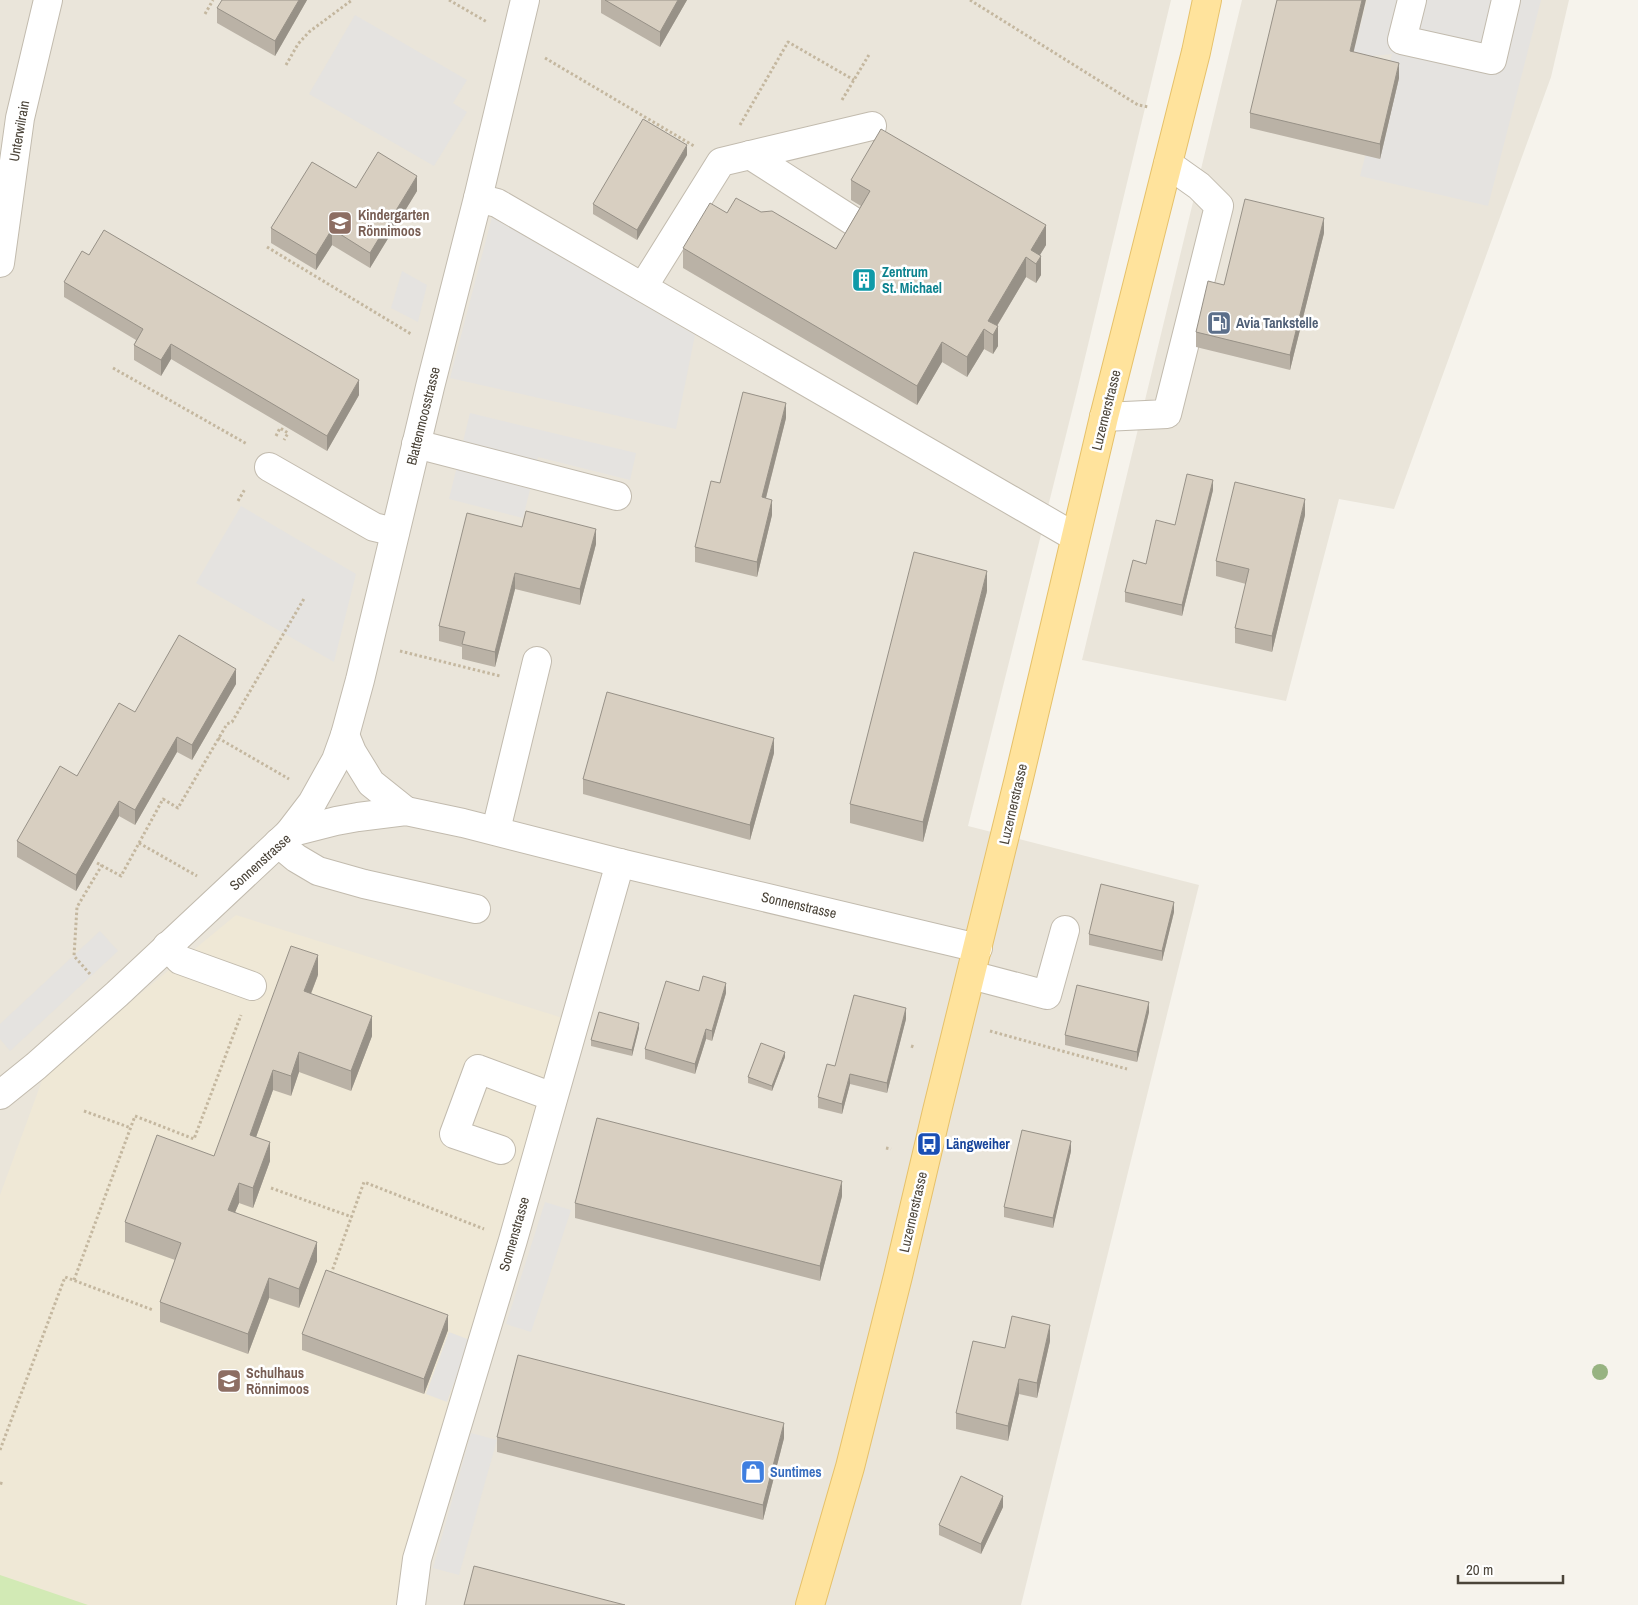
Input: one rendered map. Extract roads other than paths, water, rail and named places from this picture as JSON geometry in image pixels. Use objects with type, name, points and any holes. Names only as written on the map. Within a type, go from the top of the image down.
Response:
[{"type":"main road","name":"Luzernerstrasse","points":[[810,1605],[850,1467],[898,1276],[1104,417],[1196,52],[1207,0]]},
{"type":"street","name":"Unterwilrain","points":[[0,263],[20,118],[48,0]]},
{"type":"street","name":"Blattenmoosstrasse","points":[[283,838],[312,803],[336,760],[345,735],[525,0]]},
{"type":"street","points":[[1412,0],[1402,40],[1492,60],[1506,0]]},
{"type":"street","points":[[643,287],[721,162],[872,126]]},
{"type":"street","points":[[750,154],[856,223]]},
{"type":"street","points":[[1104,417],[1167,414],[1218,206],[1199,186],[1168,164]]},
{"type":"street","points":[[478,198],[497,203],[1076,537]]},
{"type":"street","points":[[416,444],[617,496]]},
{"type":"street","points":[[269,467],[374,527],[395,532]]},
{"type":"street","points":[[496,830],[534,673]]},
{"type":"street","points":[[345,735],[352,752],[371,783],[406,811]]},
{"type":"street","name":"Sonnenstrasse","points":[[0,1095],[36,1066],[283,838],[336,821],[406,811],[496,830],[620,863],[978,948]]},
{"type":"street","points":[[283,838],[296,858],[318,871],[364,884],[476,909]]},
{"type":"street","name":"Sonnenstrasse","points":[[411,1605],[416,1559],[513,1240],[620,863]]},
{"type":"street","points":[[971,975],[1047,995],[1065,930]]},
{"type":"street","points":[[167,946],[180,960],[252,986]]},
{"type":"street","points":[[501,1150],[454,1134],[478,1069],[554,1097]]},
{"type":"place","name":"Kindergarten Rönnimoos","points":[[340,223]]},
{"type":"place","name":"Zentrum St. Michael","points":[[864,280]]},
{"type":"place","name":"Avia Tankstelle","points":[[1219,323]]},
{"type":"place","name":"Längweiher","points":[[929,1144]]},
{"type":"place","name":"Schulhaus Rönnimoos","points":[[229,1381]]},
{"type":"place","name":"Suntimes","points":[[753,1472]]}]
